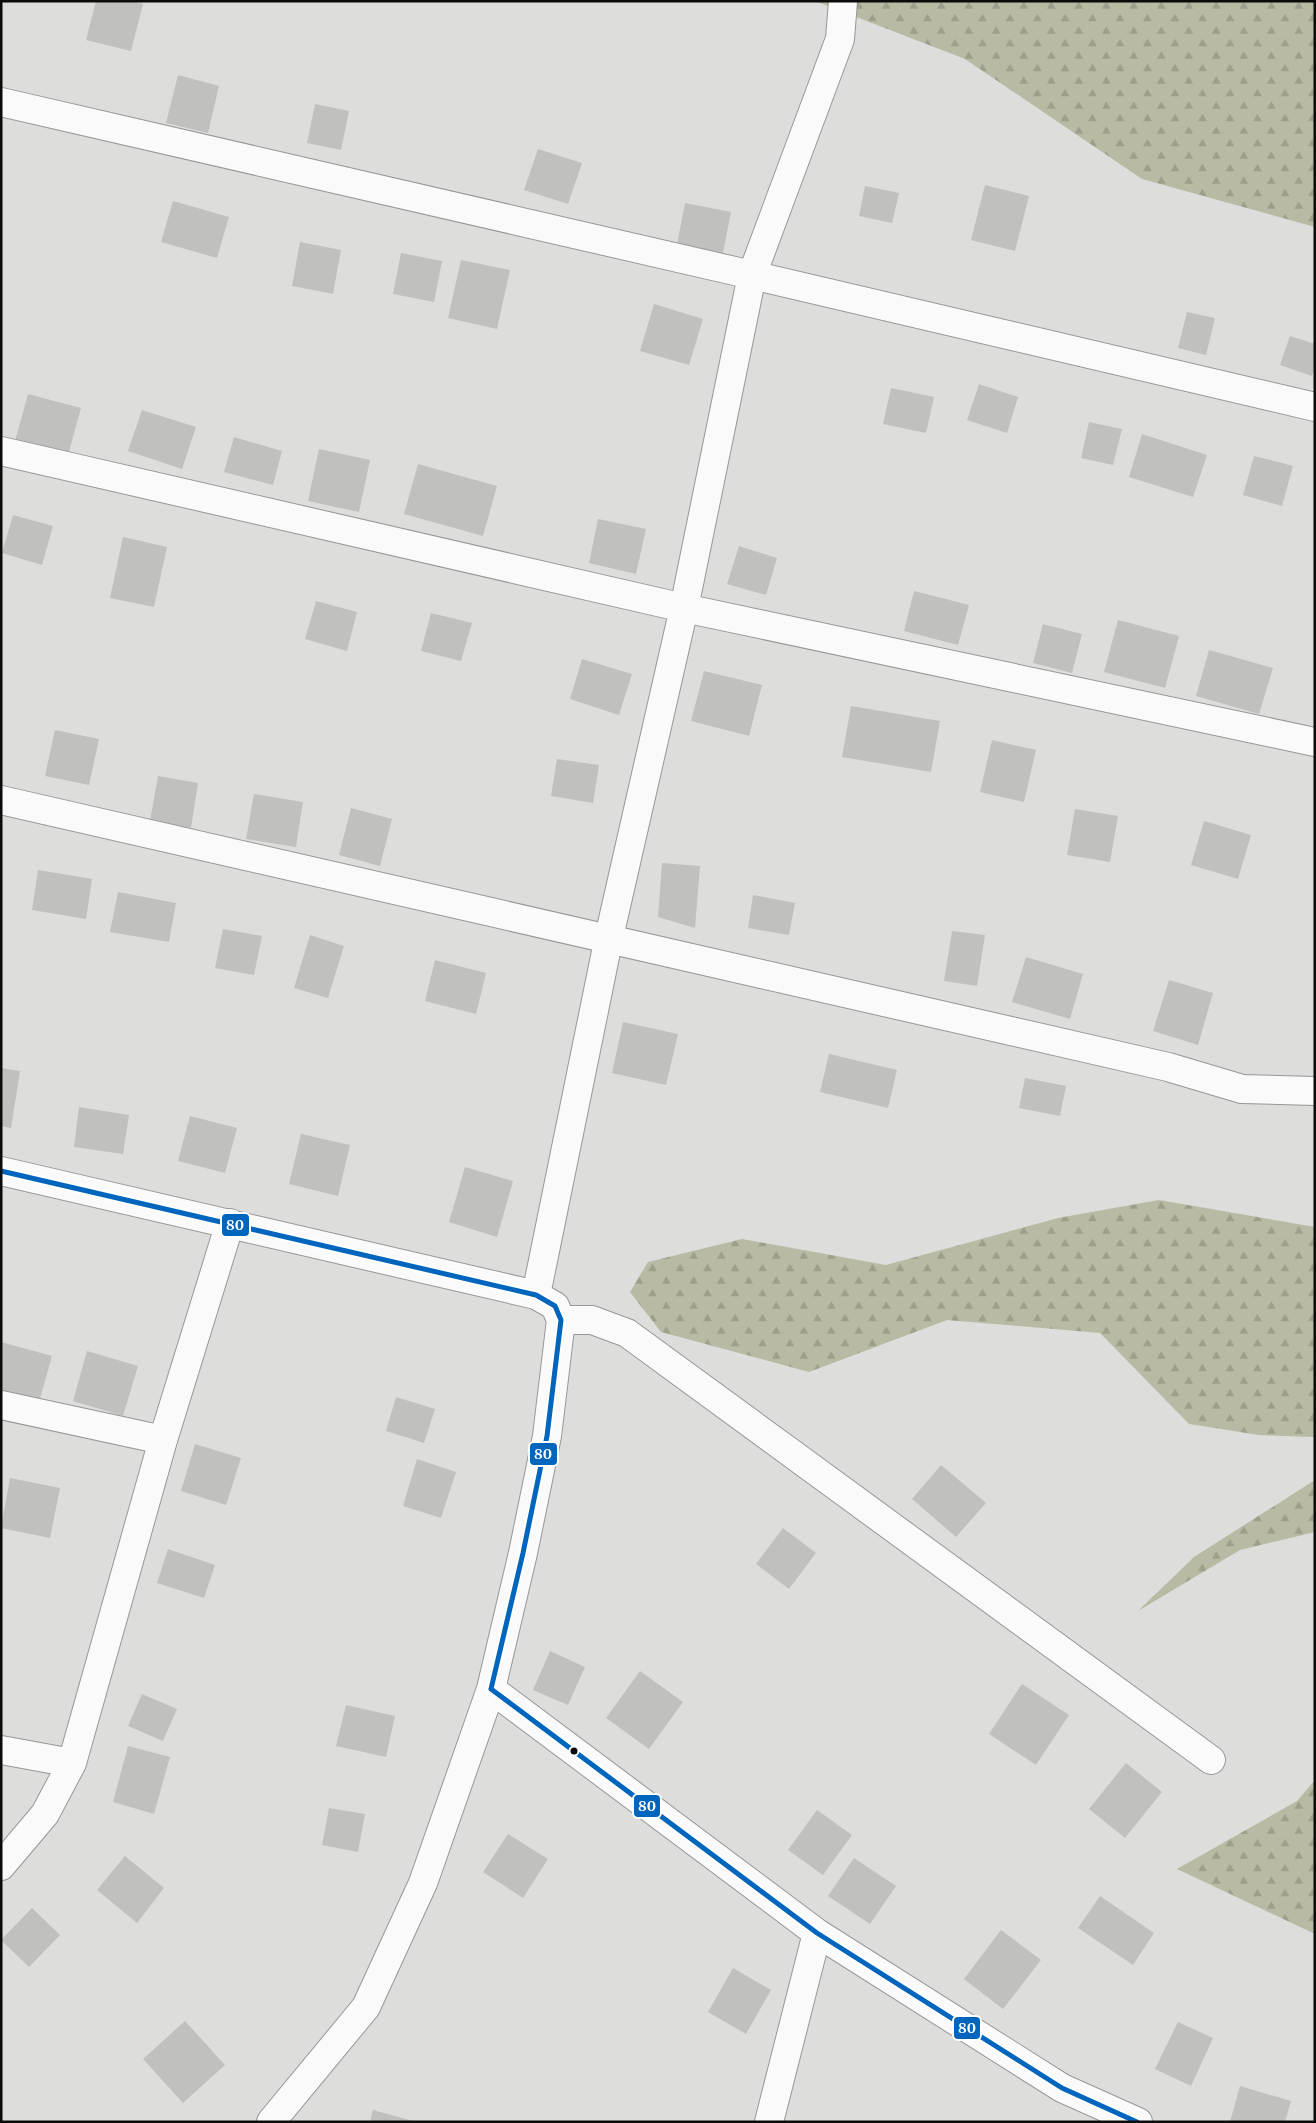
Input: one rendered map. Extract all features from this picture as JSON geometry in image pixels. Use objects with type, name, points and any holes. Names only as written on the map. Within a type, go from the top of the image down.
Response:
[{"type":"street","points":[[536,1294],[610,937],[684,608],[752,275],[840,39],[843,1]]},
{"type":"street","points":[[1,102],[1315,407]]},
{"type":"street","points":[[1,451],[684,608],[1315,742]]},
{"type":"street","points":[[1,800],[610,937],[1168,1066],[1242,1089],[1315,1091]]},
{"type":"street","points":[[1,1171],[536,1294],[555,1306],[561,1320],[547,1436],[523,1553],[491,1689],[423,1883],[366,2007],[271,2122]]},
{"type":"street","points":[[1,1866],[45,1814],[72,1764],[163,1440],[230,1223]]},
{"type":"street","points":[[561,1320],[592,1320],[627,1333],[865,1506],[1002,1609],[1212,1760]]},
{"type":"street","points":[[1,1405],[163,1440]]},
{"type":"street","points":[[491,1689],[817,1933],[1062,2088],[1138,2122]]},
{"type":"street","points":[[1,1750],[72,1764]]},
{"type":"street","points":[[769,2122],[817,1933]]},
{"type":"green space","points":[[815,1],[1315,1],[1315,227],[1142,179],[965,59]]},
{"type":"green space","points":[[1159,1200],[1315,1227],[1315,1437],[1259,1435],[1189,1424],[1100,1333],[947,1320],[809,1372],[661,1332],[630,1292],[648,1262],[742,1239],[886,1265],[1058,1218]]},
{"type":"green space","points":[[1315,1480],[1315,1532],[1240,1550],[1138,1611],[1194,1557]]},
{"type":"green space","points":[[1315,1780],[1315,1934],[1177,1869],[1297,1801]]},
{"type":"building","points":[[96,1],[131,1],[143,4],[131,51],[86,40]]},
{"type":"building","points":[[178,75],[219,86],[208,133],[166,123]]},
{"type":"building","points":[[315,104],[349,111],[341,150],[307,143]]},
{"type":"building","points":[[538,149],[582,163],[568,204],[524,190]]},
{"type":"building","points":[[985,185],[1029,196],[1015,251],[971,240]]},
{"type":"building","points":[[865,186],[899,193],[892,223],[859,216]]},
{"type":"building","points":[[173,201],[229,217],[217,258],[161,242]]},
{"type":"building","points":[[685,203],[731,212],[723,253],[677,244]]},
{"type":"building","points":[[300,242],[341,250],[333,294],[292,286]]},
{"type":"building","points":[[401,253],[442,261],[434,302],[393,294]]},
{"type":"building","points":[[461,260],[510,270],[497,329],[448,318]]},
{"type":"building","points":[[654,304],[703,319],[689,365],[640,351]]},
{"type":"building","points":[[1187,312],[1215,318],[1206,355],[1178,348]]},
{"type":"building","points":[[1290,336],[1315,344],[1315,367],[1312,376],[1280,365]]},
{"type":"building","points":[[979,384],[1018,397],[1007,433],[967,420]]},
{"type":"building","points":[[891,388],[934,397],[926,433],[883,424]]},
{"type":"building","points":[[28,394],[81,408],[67,459],[14,445]]},
{"type":"building","points":[[142,410],[196,427],[182,469],[128,451]]},
{"type":"building","points":[[1089,422],[1122,429],[1113,465],[1081,458]]},
{"type":"building","points":[[1142,434],[1207,455],[1193,497],[1129,477]]},
{"type":"building","points":[[234,437],[282,451],[273,485],[224,472]]},
{"type":"building","points":[[319,449],[370,460],[359,512],[308,501]]},
{"type":"building","points":[[1254,456],[1293,466],[1282,506],[1243,495]]},
{"type":"building","points":[[418,464],[497,486],[483,536],[404,514]]},
{"type":"building","points":[[13,515],[53,526],[42,565],[2,553]]},
{"type":"building","points":[[598,519],[646,529],[636,574],[589,563]]},
{"type":"building","points":[[123,537],[167,547],[154,607],[110,598]]},
{"type":"building","points":[[739,546],[777,558],[766,595],[727,584]]},
{"type":"building","points":[[914,591],[969,605],[958,645],[904,631]]},
{"type":"building","points":[[316,601],[357,612],[347,651],[305,639]]},
{"type":"building","points":[[431,613],[472,623],[461,661],[421,651]]},
{"type":"building","points":[[1118,620],[1179,636],[1165,688],[1104,672]]},
{"type":"building","points":[[1043,624],[1082,634],[1072,673],[1033,663]]},
{"type":"building","points":[[1209,650],[1273,668],[1259,714],[1196,696]]},
{"type":"building","points":[[582,659],[632,674],[619,715],[570,699]]},
{"type":"building","points":[[704,671],[762,685],[749,736],[691,721]]},
{"type":"building","points":[[851,706],[940,721],[931,772],[842,757]]},
{"type":"building","points":[[55,730],[99,739],[89,785],[45,776]]},
{"type":"building","points":[[992,740],[1036,750],[1024,802],[980,792]]},
{"type":"building","points":[[557,759],[599,765],[593,803],[551,796]]},
{"type":"building","points":[[158,776],[198,783],[191,828],[150,821]]},
{"type":"building","points":[[254,794],[303,802],[296,847],[246,839]]},
{"type":"building","points":[[351,808],[392,819],[380,866],[339,855]]},
{"type":"building","points":[[1075,809],[1118,816],[1110,862],[1067,855]]},
{"type":"building","points":[[1204,821],[1251,835],[1238,879],[1191,865]]},
{"type":"building","points":[[662,863],[700,866],[695,928],[658,917]]},
{"type":"building","points":[[38,870],[92,879],[86,919],[32,910]]},
{"type":"building","points":[[118,892],[176,903],[169,942],[110,932]]},
{"type":"building","points":[[753,895],[795,903],[789,935],[748,928]]},
{"type":"building","points":[[223,929],[262,936],[254,975],[215,968]]},
{"type":"building","points":[[952,931],[985,935],[977,986],[944,981]]},
{"type":"building","points":[[310,935],[344,946],[328,998],[294,988]]},
{"type":"building","points":[[1026,957],[1083,974],[1070,1019],[1012,1002]]},
{"type":"building","points":[[435,960],[486,973],[476,1014],[425,1001]]},
{"type":"building","points":[[1169,980],[1213,993],[1198,1045],[1153,1031]]},
{"type":"building","points":[[623,1022],[678,1034],[666,1085],[612,1073]]},
{"type":"building","points":[[829,1054],[897,1070],[888,1108],[820,1092]]},
{"type":"building","points":[[1,1068],[20,1071],[11,1128],[1,1126]]},
{"type":"building","points":[[1025,1078],[1066,1086],[1060,1116],[1019,1108]]},
{"type":"building","points":[[79,1107],[129,1115],[123,1154],[74,1147]]},
{"type":"building","points":[[190,1116],[237,1128],[225,1173],[178,1161]]},
{"type":"building","points":[[301,1134],[350,1145],[338,1196],[289,1184]]},
{"type":"building","points":[[465,1167],[513,1181],[497,1237],[449,1222]]},
{"type":"building","points":[[1,1342],[52,1356],[38,1406],[1,1396]]},
{"type":"building","points":[[87,1351],[138,1366],[123,1416],[73,1401]]},
{"type":"building","points":[[396,1397],[435,1409],[424,1443],[386,1431]]},
{"type":"building","points":[[195,1444],[241,1458],[226,1505],[181,1491]]},
{"type":"building","points":[[417,1459],[456,1472],[441,1518],[403,1506]]},
{"type":"building","points":[[941,1465],[986,1503],[956,1537],[912,1499]]},
{"type":"building","points":[[10,1478],[60,1488],[50,1538],[1,1528]]},
{"type":"building","points":[[783,1528],[816,1553],[789,1589],[756,1564]]},
{"type":"building","points":[[168,1549],[215,1565],[204,1598],[157,1583]]},
{"type":"building","points":[[550,1651],[585,1667],[568,1705],[533,1690]]},
{"type":"building","points":[[640,1671],[683,1702],[649,1749],[606,1718]]},
{"type":"building","points":[[1022,1684],[1069,1715],[1036,1765],[989,1734]]},
{"type":"building","points":[[142,1694],[177,1709],[163,1741],[128,1726]]},
{"type":"building","points":[[346,1705],[395,1716],[386,1757],[336,1746]]},
{"type":"building","points":[[128,1746],[170,1757],[154,1814],[113,1802]]},
{"type":"building","points":[[1126,1763],[1162,1792],[1125,1838],[1089,1809]]},
{"type":"building","points":[[329,1808],[365,1814],[358,1852],[322,1845]]},
{"type":"building","points":[[817,1810],[852,1835],[823,1875],[788,1850]]},
{"type":"building","points":[[508,1834],[548,1859],[523,1898],[483,1872]]},
{"type":"building","points":[[125,1856],[164,1888],[137,1923],[97,1890]]},
{"type":"building","points":[[854,1858],[896,1886],[870,1924],[828,1896]]},
{"type":"building","points":[[1100,1896],[1154,1933],[1133,1965],[1078,1928]]},
{"type":"building","points":[[32,1908],[60,1935],[29,1967],[1,1940]]},
{"type":"building","points":[[1001,1930],[1041,1960],[1003,2009],[964,1979]]},
{"type":"building","points":[[733,1968],[771,1990],[746,2034],[708,2012]]},
{"type":"building","points":[[185,2021],[225,2065],[183,2103],[143,2059]]},
{"type":"building","points":[[1178,2022],[1213,2038],[1191,2086],[1155,2069]]},
{"type":"building","points":[[1240,2086],[1291,2101],[1285,2122],[1230,2122]]},
{"type":"building","points":[[373,2110],[413,2121],[413,2122],[370,2122]]},
{"type":"transit line","name":"80","points":[[1,1171],[536,1295],[555,1306],[561,1320],[547,1436],[523,1553],[491,1689]]},
{"type":"transit line","name":"80","points":[[491,1689],[817,1933],[1062,2088],[1137,2122]]}]
